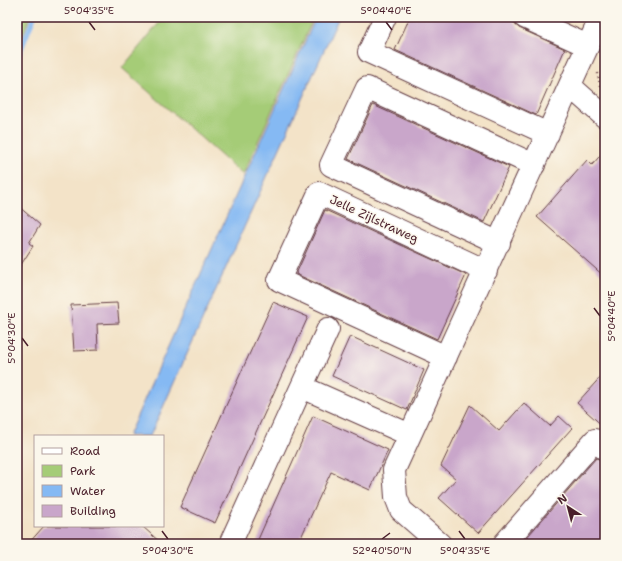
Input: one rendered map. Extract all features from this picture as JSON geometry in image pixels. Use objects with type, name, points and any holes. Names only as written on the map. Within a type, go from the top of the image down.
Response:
[{"type":"street","points":[[385,17],[369,52],[548,134]]},
{"type":"street","points":[[524,17],[588,46]]},
{"type":"street","points":[[440,544],[401,510],[396,497],[394,470],[601,17]]},
{"type":"street","points":[[570,86],[605,117]]},
{"type":"street","points":[[499,243],[330,165],[366,88],[534,165]]},
{"type":"street","name":"Jelle Zijlstraweg","points":[[446,357],[279,280],[319,194],[486,271]]},
{"type":"street","points":[[230,544],[328,329]]},
{"type":"street","points":[[302,387],[410,435]]},
{"type":"street","points":[[504,544],[595,440],[605,449]]},
{"type":"path","points":[[599,68],[597,75],[602,88]]},
{"type":"green space","points":[[17,17],[30,17],[17,51]]},
{"type":"green space","points":[[164,17],[314,17],[243,175],[122,68]]},
{"type":"water","points":[[316,17],[339,17],[150,435],[128,435]]},
{"type":"building","points":[[410,17],[503,17],[513,21],[519,28],[565,49],[536,115],[395,50]]},
{"type":"building","points":[[373,105],[509,167],[484,222],[348,159]]},
{"type":"building","points":[[605,150],[605,277],[537,217],[587,160],[592,165]]},
{"type":"building","points":[[17,205],[40,225],[29,243],[33,246],[17,271]]},
{"type":"building","points":[[325,210],[466,275],[437,339],[296,274]]},
{"type":"building","points":[[273,302],[308,317],[215,523],[180,507]]},
{"type":"building","points":[[117,303],[119,323],[97,324],[98,350],[74,351],[71,305]]},
{"type":"building","points":[[350,336],[424,370],[407,410],[332,376]]},
{"type":"building","points":[[605,372],[605,428],[577,403]]},
{"type":"building","points":[[524,403],[550,426],[559,416],[572,428],[478,533],[439,498],[456,479],[441,466],[470,405],[499,431]]},
{"type":"building","points":[[313,416],[388,450],[370,490],[331,472],[298,544],[256,544]]},
{"type":"building","points":[[596,458],[605,461],[605,544],[521,544]]},
{"type":"building","points":[[43,527],[143,527],[162,544],[28,544]]},
{"type":"waterway","points":[[17,59],[34,17]]}]
